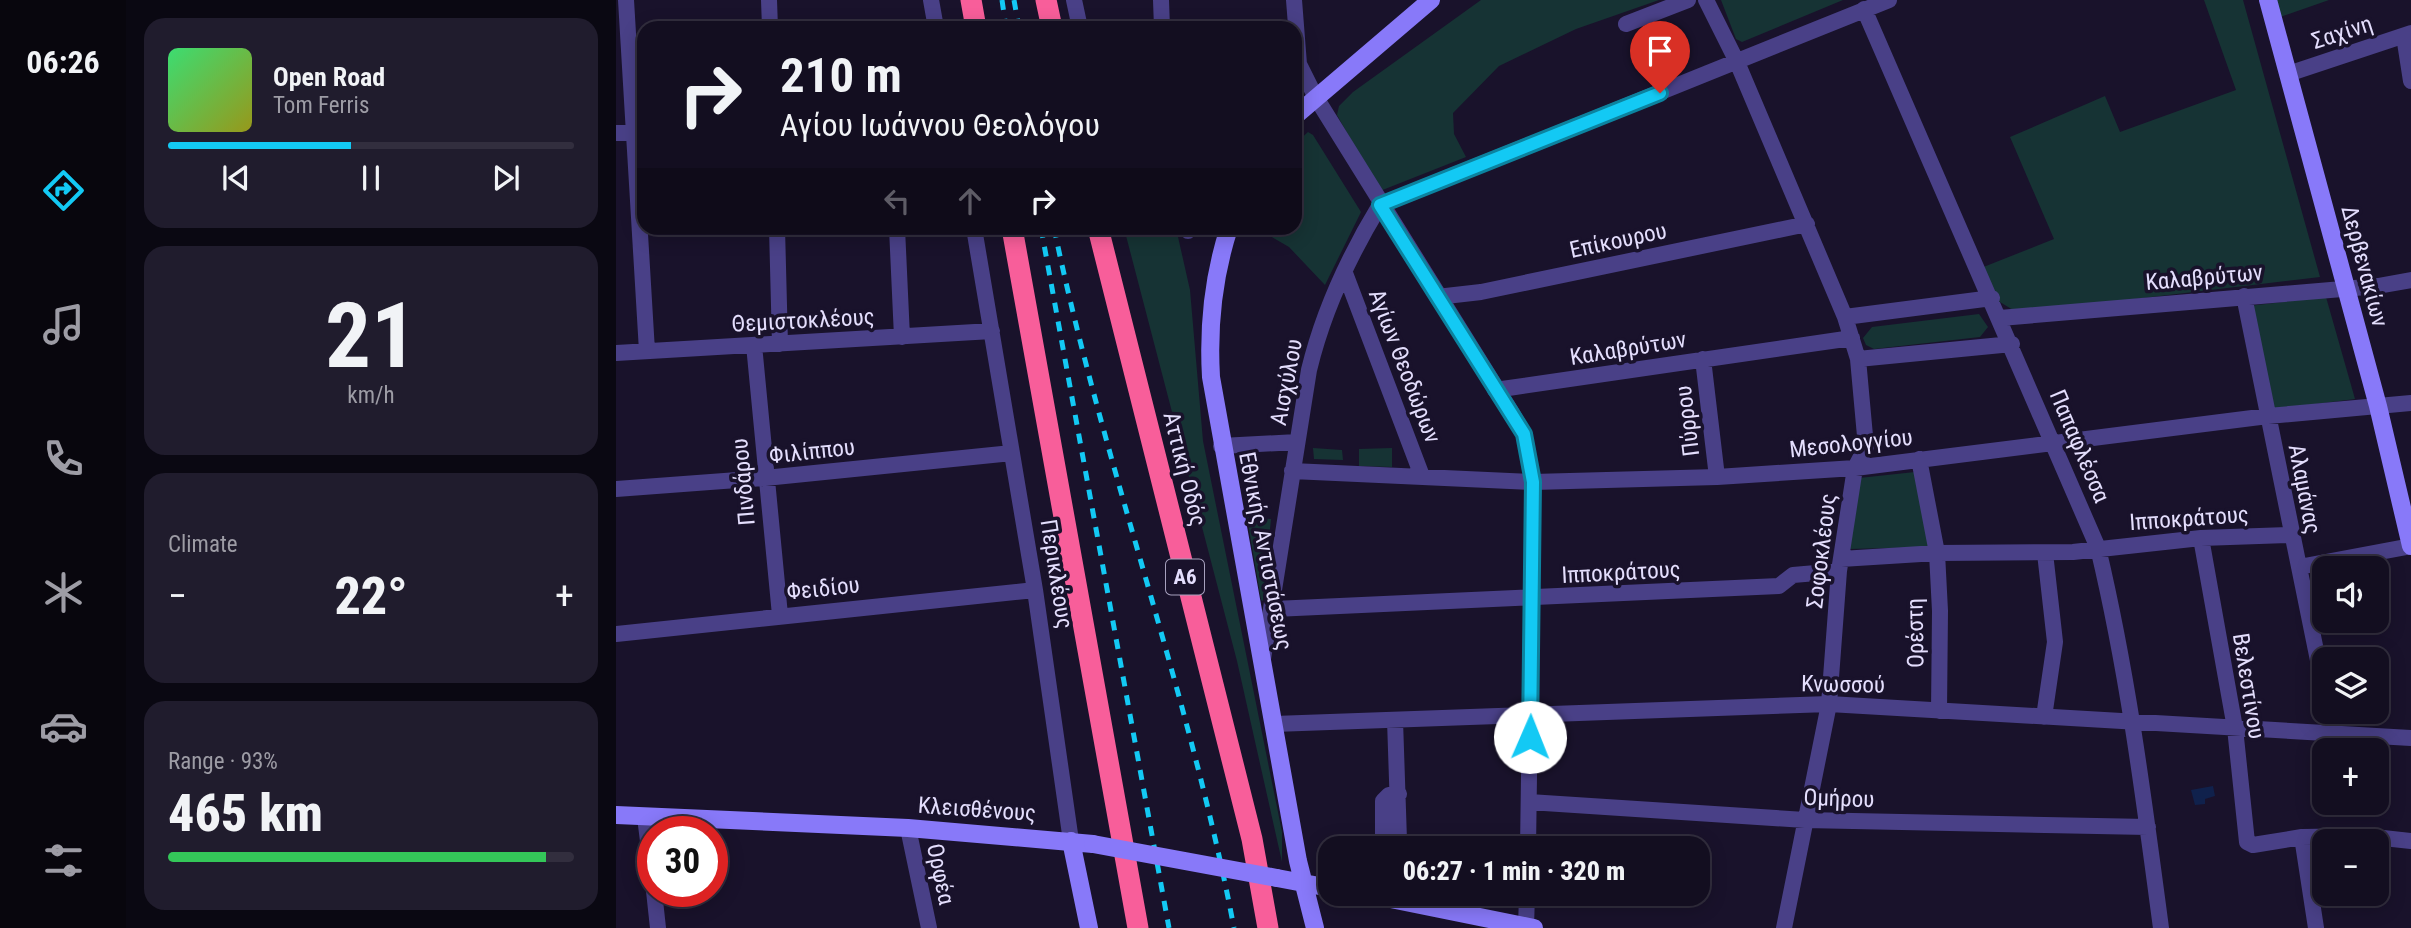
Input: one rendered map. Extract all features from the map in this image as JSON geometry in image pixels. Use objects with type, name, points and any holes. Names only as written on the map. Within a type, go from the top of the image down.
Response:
[{"type":"highway","points":[[971,0],[975,21]]},
{"type":"highway","points":[[1046,0],[1050,21]]},
{"type":"highway","points":[[1013,235],[1138,928]]},
{"type":"highway","name":"Αττική Οδός","points":[[1100,235],[1252,839],[1268,928]]},
{"type":"street","points":[[626,0],[623,27],[637,114]]},
{"type":"street","points":[[769,0],[770,21]]},
{"type":"street","points":[[930,0],[934,21]]},
{"type":"street","points":[[1074,0],[1078,21]]},
{"type":"street","points":[[1161,0],[1162,21]]},
{"type":"street","points":[[1294,0],[1296,21]]},
{"type":"street","points":[[1626,24],[1688,0]]},
{"type":"street","name":"Σοφοκλέους","points":[[1706,0],[1737,62],[1845,317],[1858,359],[1866,447],[1855,468],[1840,566],[1829,704],[1784,928]]},
{"type":"street","points":[[1380,205],[1889,0]]},
{"type":"street","name":"Δερβενακίων","points":[[2268,0],[2378,406],[2411,546]]},
{"type":"street","points":[[1302,109],[1429,1]]},
{"type":"street","name":"Παπαφλέσσα","points":[[1864,9],[1992,298],[2098,548],[2116,624],[2134,722],[2161,928]]},
{"type":"street","points":[[2407,35],[2411,81]]},
{"type":"street","name":"Σαχίνη","points":[[2288,74],[2407,35]]},
{"type":"street","points":[[1302,70],[1380,205],[1524,434],[1533,482],[1528,836]]},
{"type":"street","points":[[616,133],[637,133]]},
{"type":"street","name":"Αισχύλου","points":[[1263,663],[1274,609],[1292,471],[1317,338],[1355,246],[1380,205]]},
{"type":"street","name":"Επίκουρου","points":[[1437,297],[1481,292],[1807,224]]},
{"type":"street","points":[[643,235],[647,351]]},
{"type":"street","points":[[777,235],[780,344]]},
{"type":"street","points":[[897,235],[902,337]]},
{"type":"street","name":"Περικλέους","points":[[975,235],[1035,590],[1071,841],[1089,928]]},
{"type":"street","name":"Εθνικής Αντιστάσεως","points":[[1227,235],[1213,292],[1209,331],[1211,377],[1221,446],[1304,883],[1315,928]]},
{"type":"street","name":"Αγίων Θεοδώρων","points":[[1345,273],[1422,476]]},
{"type":"street","name":"Καλαβρύτων","points":[[2000,318],[2411,280]]},
{"type":"street","name":"Αλαμάνας","points":[[2244,296],[2290,535],[2315,647]]},
{"type":"street","points":[[1845,317],[1992,298]]},
{"type":"street","name":"Θεμιστοκλέους","points":[[616,353],[992,331]]},
{"type":"street","name":"Καλαβρύτων","points":[[1495,390],[1852,338]]},
{"type":"street","points":[[1858,359],[2011,344]]},
{"type":"street","name":"Πινδάρου","points":[[754,345],[780,615]]},
{"type":"street","name":"Πύρρου","points":[[1703,359],[1717,477]]},
{"type":"street","name":"Μεσολογγίου","points":[[1292,471],[1533,482],[1717,477],[1855,468],[2268,416],[2411,402]]},
{"type":"street","points":[[1221,446],[1297,442]]},
{"type":"street","name":"Φιλίππου","points":[[616,489],[765,478],[1012,453]]},
{"type":"street","name":"Ορέστη","points":[[1919,459],[1937,553],[1940,611],[1939,711]]},
{"type":"street","name":"Ιπποκράτους","points":[[1274,609],[1779,586],[1793,575],[1937,553],[2045,553],[2200,538],[2290,535]]},
{"type":"street","name":"Βελεστίνου","points":[[2200,538],[2235,728],[2247,842],[2258,844],[2302,836]]},
{"type":"street","points":[[2299,567],[2411,546]]},
{"type":"street","points":[[2044,717],[2055,642],[2045,553]]},
{"type":"street","name":"Φειδίου","points":[[616,634],[1035,590]]},
{"type":"street","name":"Κνωσσού","points":[[1274,724],[1829,704],[2235,728],[2332,731],[2411,738]]},
{"type":"street","points":[[1395,720],[1399,836]]},
{"type":"street","points":[[2331,724],[2332,731]]},
{"type":"street","name":"Ομήρου","points":[[1529,802],[1805,820],[2148,827]]},
{"type":"street","name":"Κλεισθένους","points":[[616,816],[637,817]]},
{"type":"street","name":"Κλεισθένους","points":[[728,820],[908,828],[1071,841],[1318,886]]},
{"type":"street","name":"Ορφέα","points":[[908,828],[929,928]]},
{"type":"street","points":[[2316,928],[2302,836],[2365,836],[2411,841]]},
{"type":"street","points":[[1429,906],[1529,927],[1528,906]]},
{"type":"street","points":[[656,907],[658,928]]},
{"type":"green space","points":[[1481,0],[1659,0],[1576,29],[1499,66],[1453,113],[1454,134],[1466,157],[1380,191],[1337,115],[1339,106],[1353,92]]},
{"type":"green space","points":[[1721,0],[1843,0],[1742,42],[1736,39]]},
{"type":"green space","points":[[2204,0],[2243,0],[2320,277],[2018,313],[1995,299],[1981,268],[2054,239],[2010,137],[2105,96],[2120,132],[2236,90]]},
{"type":"green space","points":[[2276,0],[2329,0],[2280,17]]},
{"type":"green space","points":[[1308,132],[1313,135],[1361,212],[1325,285],[1289,247],[1268,235],[1302,235],[1302,138]]},
{"type":"green space","points":[[1126,235],[1178,235],[1190,290],[1203,441],[1282,832],[1282,862],[1237,661]]},
{"type":"green space","points":[[2326,297],[2355,399],[2269,410],[2248,306]]},
{"type":"green space","points":[[1979,314],[1988,327],[1980,337],[1874,349],[1866,345],[1863,338],[1872,327]]},
{"type":"green space","points":[[1313,448],[1342,450],[1343,460],[1314,459]]},
{"type":"green space","points":[[1392,448],[1392,467],[1359,466],[1359,449]]},
{"type":"green space","points":[[1915,472],[1929,547],[1849,549],[1859,478]]},
{"type":"green space","points":[[1247,517],[1271,519],[1263,601],[1261,600]]},
{"type":"water","points":[[2213,786],[2215,796],[2205,799],[2205,804],[2195,805],[2191,790]]},
{"type":"railway","points":[[1002,0],[1005,21]]},
{"type":"railway","points":[[1014,0],[1018,21]]},
{"type":"railway","points":[[1042,235],[1169,928]]},
{"type":"railway","points":[[1056,235],[1096,404],[1194,752],[1234,928]]},
{"type":"route","points":[[1530,737],[1533,482],[1529,451],[1524,434],[1380,205],[1660,93]]}]
